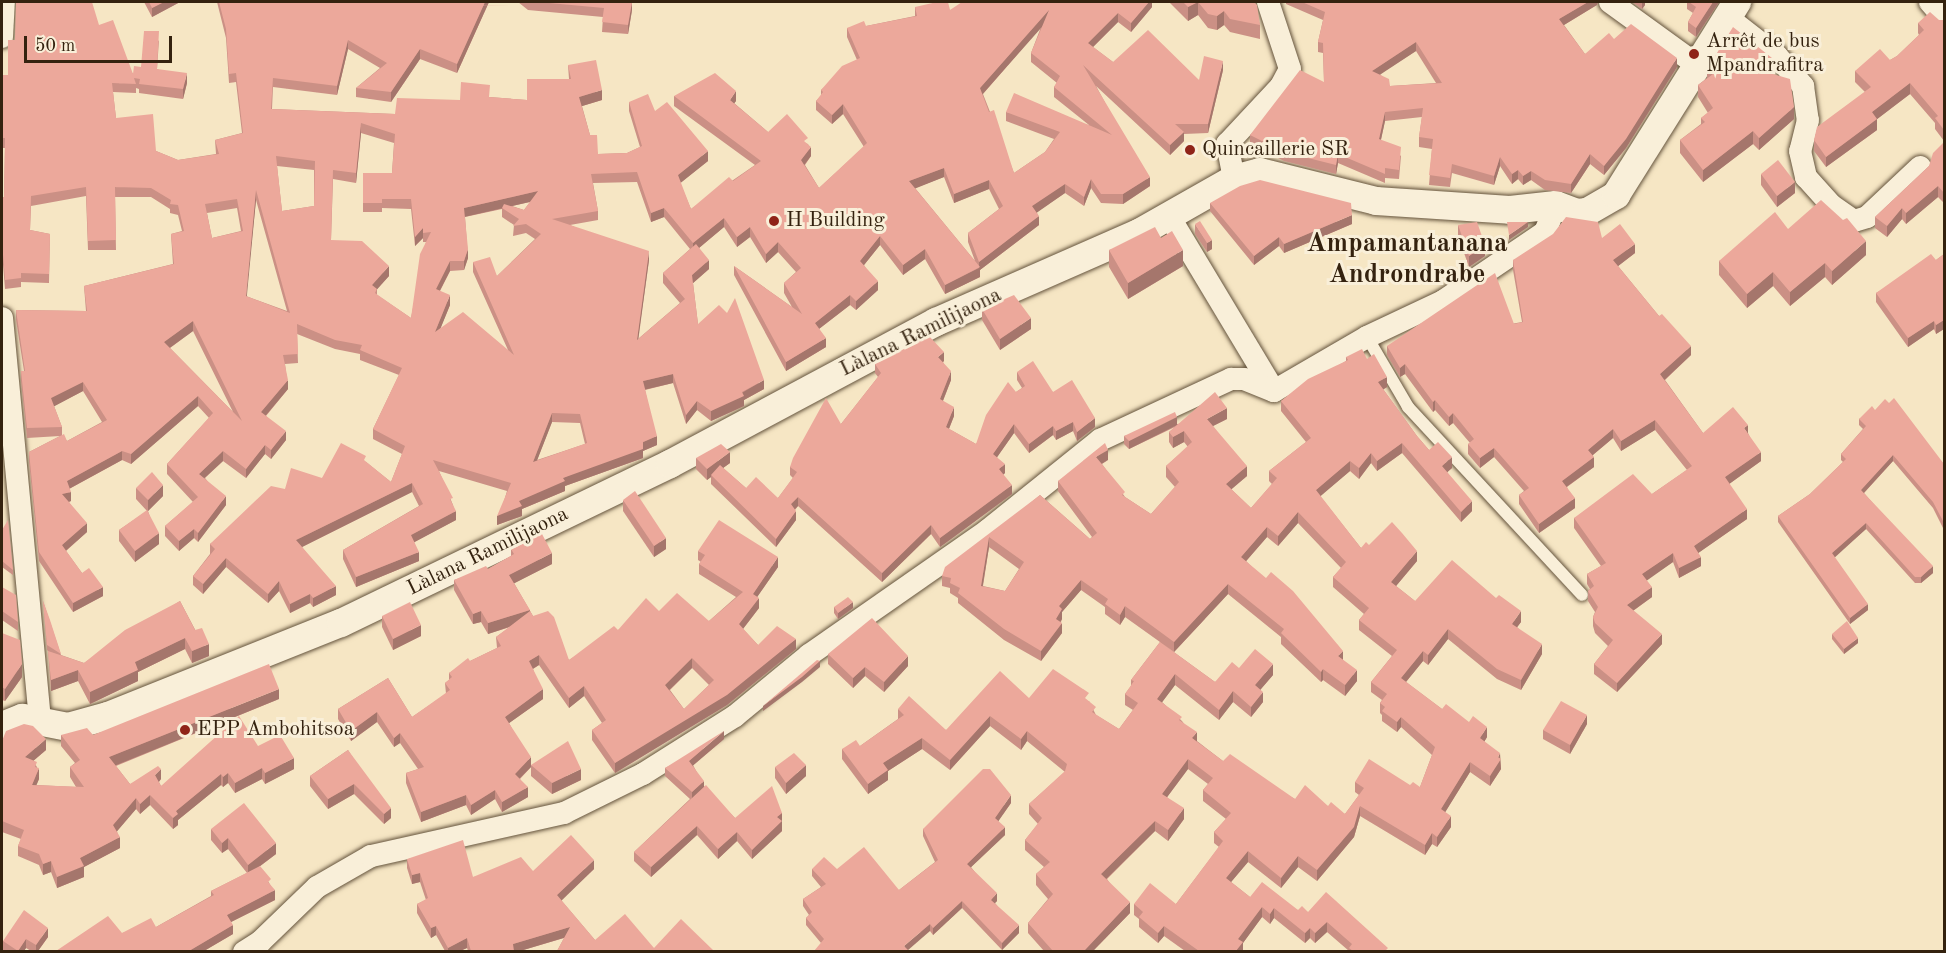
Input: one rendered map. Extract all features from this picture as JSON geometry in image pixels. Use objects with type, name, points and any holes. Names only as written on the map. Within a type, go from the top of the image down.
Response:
[{"type":"street","points":[[2,37],[4,2]]},
{"type":"street","points":[[1234,179],[1227,144],[1281,86],[1290,69],[1268,2]]},
{"type":"street","points":[[1610,2],[1697,65]]},
{"type":"street","points":[[1930,2],[1944,18]]},
{"type":"street","points":[[1732,9],[1803,86],[1808,120],[1800,151],[1806,177],[1830,205],[1854,221],[1867,217],[1920,167]]},
{"type":"street","name":"Làlana Ramilijaona","points":[[2,726],[22,718],[68,727],[108,716],[342,623],[670,464],[936,322],[1139,233],[1234,179],[1269,173],[1377,201],[1510,210],[1556,205],[1577,213],[1587,212],[1616,195],[1732,9]]},
{"type":"street","points":[[244,951],[260,942],[317,887],[371,856],[564,813],[693,745],[809,655],[988,530],[1100,440],[1232,379],[1244,379],[1274,390],[1367,337],[1443,301],[1545,232],[1556,205]]},
{"type":"street","points":[[1169,216],[1274,390]]},
{"type":"street","points":[[2,318],[40,720]]},
{"type":"lane","points":[[1367,337],[1408,407],[1582,595]]},
{"type":"building","points":[[16,2],[92,2],[99,25],[113,20],[133,74],[134,66],[141,67],[144,31],[159,31],[157,69],[187,73],[183,89],[139,84],[140,79],[134,78],[136,84],[112,83],[116,118],[153,114],[156,151],[178,160],[219,154],[215,140],[243,133],[236,73],[229,74],[226,29],[219,2],[485,2],[457,64],[420,49],[391,92],[356,88],[387,63],[348,40],[337,86],[273,78],[271,109],[395,114],[397,98],[460,100],[461,82],[490,85],[489,97],[527,100],[527,79],[571,79],[568,65],[596,60],[602,90],[579,97],[590,135],[597,135],[598,154],[627,153],[642,146],[629,102],[648,94],[655,111],[667,102],[708,151],[678,175],[691,209],[729,177],[733,181],[761,161],[674,96],[715,73],[736,91],[730,100],[768,132],[787,114],[808,138],[804,141],[811,147],[801,160],[819,188],[867,143],[843,104],[832,115],[816,101],[823,92],[821,90],[842,66],[860,58],[847,28],[864,21],[866,26],[917,16],[915,7],[937,2],[948,2],[950,10],[962,2],[1149,2],[1131,23],[1118,13],[1088,43],[1113,62],[1148,30],[1199,80],[1204,56],[1223,61],[1208,124],[1175,124],[1184,132],[1170,145],[1083,65],[1150,177],[1123,194],[1101,194],[1091,179],[1084,197],[1065,184],[1032,206],[1039,216],[979,262],[968,233],[1003,206],[989,180],[954,194],[944,168],[909,181],[980,267],[945,285],[925,249],[903,265],[880,236],[860,261],[878,281],[856,301],[850,295],[815,323],[826,338],[786,362],[734,266],[802,314],[784,283],[801,268],[778,242],[766,254],[750,227],[737,237],[724,218],[693,243],[664,208],[651,213],[637,172],[591,174],[598,211],[552,219],[649,251],[637,340],[685,299],[663,273],[696,244],[709,260],[692,275],[698,324],[719,305],[727,313],[735,298],[764,380],[742,392],[744,396],[711,411],[697,401],[686,415],[673,374],[643,381],[657,436],[643,442],[643,449],[563,478],[565,481],[519,501],[522,506],[497,516],[511,483],[433,460],[453,498],[450,499],[456,511],[411,535],[419,552],[356,577],[343,550],[423,504],[412,483],[296,540],[336,586],[313,598],[310,594],[290,604],[279,581],[268,594],[226,558],[203,584],[193,576],[215,549],[210,544],[271,486],[285,489],[291,468],[322,478],[341,443],[366,456],[364,460],[391,482],[405,446],[373,429],[402,368],[360,350],[362,345],[335,340],[297,324],[298,354],[283,355],[288,380],[261,412],[286,431],[271,450],[265,445],[246,469],[223,451],[199,474],[226,496],[198,533],[194,529],[179,541],[165,526],[198,497],[167,464],[213,413],[198,396],[131,454],[122,451],[67,481],[71,492],[62,494],[87,523],[62,545],[82,573],[89,568],[103,587],[73,603],[39,552],[29,452],[64,434],[67,441],[107,420],[83,382],[51,398],[62,427],[27,428],[21,371],[25,371],[16,310],[87,311],[84,286],[174,264],[171,234],[184,231],[178,205],[170,204],[171,200],[151,188],[115,187],[116,240],[88,241],[86,187],[31,196],[30,230],[50,234],[49,274],[21,273],[21,278],[5,280],[2,242],[5,138],[2,138],[2,75],[8,75],[8,40],[15,40]],"holes":[[[1049,10],[1031,53],[1060,76],[1054,87],[1112,135],[1014,93],[1006,112],[1060,132],[1045,152],[1014,173],[994,110],[989,112],[980,88]],[[361,123],[395,134],[392,173],[363,173],[363,203],[382,203],[382,199],[411,199],[415,237],[423,228],[423,233],[431,232],[420,254],[411,318],[375,293],[377,289],[372,285],[389,266],[362,241],[331,240],[333,170],[356,173]],[[276,156],[315,161],[314,206],[282,211]],[[256,190],[290,313],[246,296]],[[538,191],[524,210],[504,204],[502,208],[519,219],[513,226],[526,224],[541,234],[497,276],[490,257],[473,262],[514,355],[463,312],[435,332],[450,295],[436,289],[450,261],[464,261],[468,249],[464,208]],[[237,199],[243,231],[212,238],[205,204]],[[193,321],[242,421],[164,342]],[[552,413],[580,414],[587,443],[533,462]]]},
{"type":"building","points":[[149,2],[164,2],[152,8]]},
{"type":"building","points":[[538,2],[632,2],[628,25],[602,22],[604,8]]},
{"type":"building","points":[[1183,2],[1198,2],[1188,7]]},
{"type":"building","points":[[1198,2],[1254,2],[1257,5],[1260,25],[1230,19],[1224,11],[1217,16],[1208,14]]},
{"type":"building","points":[[1302,2],[1588,2],[1559,19],[1585,54],[1609,33],[1614,39],[1631,24],[1677,58],[1626,139],[1604,166],[1590,154],[1571,184],[1545,180],[1531,171],[1523,176],[1518,170],[1512,174],[1500,157],[1494,176],[1452,164],[1450,178],[1429,175],[1433,139],[1419,137],[1423,108],[1385,112],[1379,139],[1401,147],[1399,170],[1385,168],[1385,174],[1338,154],[1336,165],[1284,152],[1250,135],[1300,70],[1324,82],[1323,43],[1318,42],[1325,12]],"holes":[[[1416,42],[1442,83],[1390,86],[1389,79],[1372,71]]]},
{"type":"building","points":[[1689,2],[1713,2],[1696,28],[1688,22],[1696,7]]},
{"type":"building","points":[[1930,12],[1939,20],[1944,20],[1944,130],[1935,118],[1938,116],[1910,83],[1872,112],[1877,119],[1826,157],[1814,140],[1817,127],[1871,87],[1855,71],[1880,49],[1890,60],[1897,56],[1924,30],[1918,23]]},
{"type":"building","points":[[1733,27],[1772,58],[1759,70],[1790,79],[1794,107],[1759,138],[1753,131],[1703,170],[1680,140],[1705,122],[1701,118],[1713,108],[1698,85],[1713,74],[1707,69]]},
{"type":"building","points":[[1944,142],[1944,193],[1938,186],[1906,213],[1902,208],[1887,226],[1875,217],[1929,166],[1933,153]]},
{"type":"building","points":[[1778,160],[1795,182],[1777,196],[1761,174]]},
{"type":"building","points":[[1260,180],[1351,203],[1352,215],[1284,244],[1279,237],[1254,256],[1210,203],[1240,186]]},
{"type":"building","points":[[1821,200],[1843,220],[1847,218],[1866,241],[1832,271],[1825,263],[1790,292],[1773,272],[1747,294],[1719,261],[1775,212],[1788,229]]},
{"type":"building","points":[[1566,217],[1598,222],[1602,238],[1620,224],[1635,244],[1613,260],[1659,316],[1662,314],[1691,346],[1660,374],[1703,433],[1733,407],[1748,425],[1744,428],[1761,452],[1725,477],[1747,509],[1694,546],[1701,557],[1679,568],[1673,553],[1642,574],[1652,587],[1627,605],[1662,634],[1617,683],[1594,664],[1613,640],[1595,623],[1593,617],[1598,607],[1588,591],[1594,586],[1587,574],[1606,563],[1574,518],[1633,474],[1652,494],[1692,466],[1655,420],[1621,441],[1613,429],[1588,450],[1594,457],[1562,481],[1575,498],[1539,524],[1519,495],[1529,488],[1494,448],[1480,458],[1468,444],[1474,439],[1453,413],[1449,417],[1435,400],[1433,402],[1405,364],[1400,368],[1387,346],[1495,273],[1514,324],[1523,322],[1513,260],[1553,234]]},
{"type":"building","points":[[1200,221],[1212,240],[1207,243],[1195,224]]},
{"type":"building","points":[[1477,222],[1485,245],[1469,256],[1458,225]]},
{"type":"building","points":[[1507,222],[1528,222],[1509,235]]},
{"type":"building","points":[[1155,227],[1161,238],[1172,231],[1183,250],[1128,283],[1109,250]]},
{"type":"building","points":[[1931,254],[1936,260],[1944,254],[1944,320],[1936,325],[1934,321],[1908,338],[1876,293]]},
{"type":"building","points":[[1014,295],[1031,318],[1000,339],[982,309]]},
{"type":"building","points":[[929,336],[944,352],[938,357],[951,371],[940,399],[954,407],[946,427],[976,444],[986,415],[1008,382],[1016,392],[1025,386],[1017,372],[1033,361],[1053,392],[1072,380],[1095,418],[1077,432],[1073,422],[1056,431],[1053,426],[1029,444],[1014,424],[993,454],[1005,464],[999,469],[1012,485],[940,538],[931,525],[882,573],[798,497],[791,504],[796,511],[776,539],[711,475],[720,465],[746,488],[756,477],[778,498],[797,472],[790,467],[793,458],[826,398],[841,424],[881,373],[875,364]]},
{"type":"building","points":[[1362,349],[1367,359],[1374,354],[1387,377],[1378,382],[1429,450],[1438,442],[1452,457],[1442,466],[1472,501],[1461,512],[1402,443],[1377,461],[1371,453],[1359,468],[1350,461],[1316,490],[1361,548],[1366,542],[1369,545],[1392,522],[1402,533],[1417,551],[1391,582],[1415,601],[1452,560],[1496,598],[1499,595],[1521,611],[1512,624],[1542,644],[1521,680],[1497,669],[1448,629],[1428,655],[1423,651],[1401,678],[1442,709],[1446,704],[1469,722],[1473,716],[1487,727],[1480,738],[1500,753],[1498,757],[1501,759],[1490,776],[1470,762],[1441,809],[1451,816],[1437,837],[1432,833],[1425,845],[1360,806],[1354,827],[1317,870],[1298,856],[1281,878],[1248,851],[1226,878],[1250,897],[1262,882],[1298,910],[1302,906],[1308,912],[1326,892],[1388,948],[1385,951],[1353,951],[1349,948],[1352,944],[1327,922],[1315,933],[1310,928],[1305,933],[1274,908],[1270,914],[1262,907],[1238,939],[1243,942],[1236,951],[1199,951],[1164,926],[1158,933],[1139,917],[1143,912],[1134,904],[1150,883],[1176,904],[1223,841],[1214,832],[1231,813],[1203,790],[1213,778],[1188,759],[1162,794],[1184,808],[1168,830],[1155,821],[1101,874],[1130,902],[1084,951],[1053,951],[1028,923],[1053,894],[1036,874],[1050,862],[1025,840],[1042,818],[1029,804],[1065,771],[1067,764],[1027,731],[1021,739],[990,716],[950,760],[922,738],[883,763],[888,770],[868,784],[842,749],[856,740],[860,746],[904,715],[898,709],[909,696],[946,730],[1000,671],[1029,698],[1053,669],[1089,693],[1085,698],[1096,707],[1092,712],[1119,729],[1138,703],[1125,694],[1134,681],[1131,680],[1160,642],[1215,682],[1232,662],[1239,668],[1255,649],[1273,664],[1255,685],[1263,692],[1251,707],[1233,691],[1219,710],[1175,674],[1157,699],[1182,717],[1179,720],[1197,732],[1192,738],[1223,761],[1230,754],[1295,799],[1305,785],[1328,806],[1331,802],[1345,814],[1364,788],[1355,782],[1369,759],[1410,785],[1413,782],[1420,787],[1435,747],[1401,717],[1397,722],[1382,711],[1385,707],[1380,703],[1387,694],[1371,682],[1397,650],[1359,620],[1369,608],[1333,577],[1346,562],[1298,512],[1278,536],[1267,527],[1241,557],[1266,578],[1271,572],[1293,591],[1343,651],[1338,656],[1357,670],[1345,685],[1323,669],[1321,672],[1281,633],[1284,629],[1228,584],[1174,642],[1125,606],[1120,615],[1105,604],[1108,599],[1081,580],[1059,606],[1062,609],[1056,619],[1062,623],[1041,651],[1004,629],[958,593],[960,588],[950,583],[951,578],[942,576],[945,567],[1040,495],[1090,539],[1097,533],[1058,481],[1105,443],[1108,450],[1096,457],[1125,492],[1122,495],[1151,514],[1179,482],[1166,466],[1192,442],[1184,431],[1173,437],[1169,432],[1215,392],[1227,408],[1207,419],[1247,466],[1226,484],[1251,508],[1277,478],[1269,471],[1311,438],[1281,401],[1308,379],[1348,360],[1346,357]],"holes":[[[989,537],[1024,562],[1005,591],[981,586]]]},
{"type":"building","points":[[1894,398],[1944,464],[1944,523],[1933,502],[1893,455],[1861,490],[1933,566],[1921,577],[1915,577],[1866,523],[1832,553],[1868,604],[1850,618],[1778,516],[1810,494],[1846,459],[1841,454],[1866,426],[1859,419],[1872,406],[1875,410],[1885,399],[1889,403]]},
{"type":"building","points":[[1175,412],[1177,417],[1129,441],[1124,436]]},
{"type":"building","points":[[721,444],[730,452],[707,469],[696,458]]},
{"type":"building","points":[[152,472],[163,485],[148,500],[136,488]]},
{"type":"building","points":[[635,491],[666,538],[654,546],[623,500]]},
{"type":"building","points":[[147,510],[159,533],[135,551],[119,530]]},
{"type":"building","points":[[8,520],[13,570],[2,561],[2,530]]},
{"type":"building","points":[[719,520],[778,557],[753,594],[759,598],[739,624],[758,645],[777,626],[796,639],[727,695],[615,763],[592,730],[606,720],[584,686],[569,698],[539,655],[529,661],[543,689],[505,717],[531,757],[515,774],[528,787],[502,802],[495,790],[471,805],[466,795],[421,812],[406,773],[424,767],[400,733],[394,738],[377,712],[351,731],[338,709],[388,678],[412,717],[450,690],[445,683],[452,677],[449,673],[468,658],[470,661],[501,646],[496,637],[530,611],[533,616],[548,611],[554,617],[569,660],[614,626],[618,630],[646,598],[659,611],[677,593],[709,621],[743,592],[699,564],[705,555],[698,551]],"holes":[[[692,658],[714,680],[684,709],[665,685]]]},
{"type":"building","points":[[542,534],[552,553],[509,575],[530,610],[488,623],[481,611],[473,614],[454,580],[486,566],[488,569],[514,554],[511,549]]},
{"type":"building","points":[[2,587],[16,595],[18,622],[2,611]]},
{"type":"building","points":[[848,597],[853,602],[838,613],[834,607]]},
{"type":"building","points":[[43,601],[50,620],[61,654],[47,645]]},
{"type":"building","points":[[180,601],[195,630],[202,628],[209,644],[192,651],[185,638],[135,662],[138,670],[90,692],[78,670],[51,680],[48,651],[84,663],[125,630]]},
{"type":"building","points":[[410,602],[421,625],[393,639],[382,616]]},
{"type":"building","points":[[872,618],[908,656],[884,682],[865,667],[853,678],[828,654]]},
{"type":"building","points":[[1847,621],[1858,638],[1844,649],[1832,634]]},
{"type":"building","points":[[2,633],[20,640],[22,664],[5,689],[2,687]]},
{"type":"building","points":[[817,660],[820,661],[802,677],[763,706]]},
{"type":"building","points":[[269,664],[279,689],[109,757],[130,784],[158,766],[161,769],[155,775],[161,786],[239,716],[258,746],[280,735],[294,758],[265,773],[262,768],[235,783],[228,773],[223,777],[221,774],[176,811],[178,814],[173,818],[150,795],[140,804],[136,798],[113,825],[120,837],[80,858],[84,866],[57,877],[51,861],[43,864],[39,854],[18,846],[24,830],[2,821],[2,741],[6,731],[24,724],[33,726],[46,739],[25,757],[37,762],[35,767],[39,768],[32,785],[84,787],[70,767],[80,760],[61,735],[87,728],[93,735]]},
{"type":"building","points":[[1561,701],[1587,715],[1570,745],[1543,730]]},
{"type":"building","points":[[724,731],[689,761],[704,781],[692,792],[665,768]]},
{"type":"building","points":[[568,741],[581,769],[552,783],[531,765]]},
{"type":"building","points":[[348,750],[391,808],[384,814],[354,784],[328,799],[310,776]]},
{"type":"building","points":[[794,753],[806,765],[786,783],[775,767]]},
{"type":"building","points":[[983,769],[990,769],[1011,795],[995,818],[1005,827],[967,864],[997,893],[991,900],[1019,925],[1002,943],[962,901],[933,928],[930,924],[904,946],[909,951],[814,951],[824,939],[806,918],[812,912],[803,899],[826,884],[812,869],[824,857],[837,869],[864,847],[899,890],[938,860],[923,829]]},
{"type":"building","points":[[706,785],[735,818],[772,786],[782,813],[777,817],[782,821],[752,850],[737,832],[718,849],[697,826],[651,867],[634,852]]},
{"type":"building","points":[[244,803],[276,843],[248,865],[228,838],[222,843],[211,829]]},
{"type":"building","points":[[571,835],[594,860],[557,895],[595,940],[625,914],[654,948],[681,919],[714,951],[557,951],[570,927],[513,944],[514,951],[471,951],[467,938],[448,948],[436,926],[431,928],[417,904],[428,898],[420,873],[412,875],[407,859],[463,840],[473,877],[521,857],[533,871]]},
{"type":"building","points":[[260,866],[271,879],[268,882],[275,890],[227,915],[233,925],[189,951],[56,951],[108,916],[122,933],[151,918],[156,927],[214,895],[211,891]]},
{"type":"building","points":[[24,910],[48,928],[36,945],[26,939],[18,951],[3,941]]},
{"type":"place","name":"Arrêt de bus Mpandrafitra","points":[[1694,54]]},
{"type":"place","name":"Quincaillerie SR","points":[[1190,150]]},
{"type":"place","name":"H Building","points":[[774,221]]},
{"type":"place","name":"EPP Ambohitsoa","points":[[185,730]]},
{"type":"district","name":"Ampamantanana Androndrabe","points":[[1407,258]]}]
